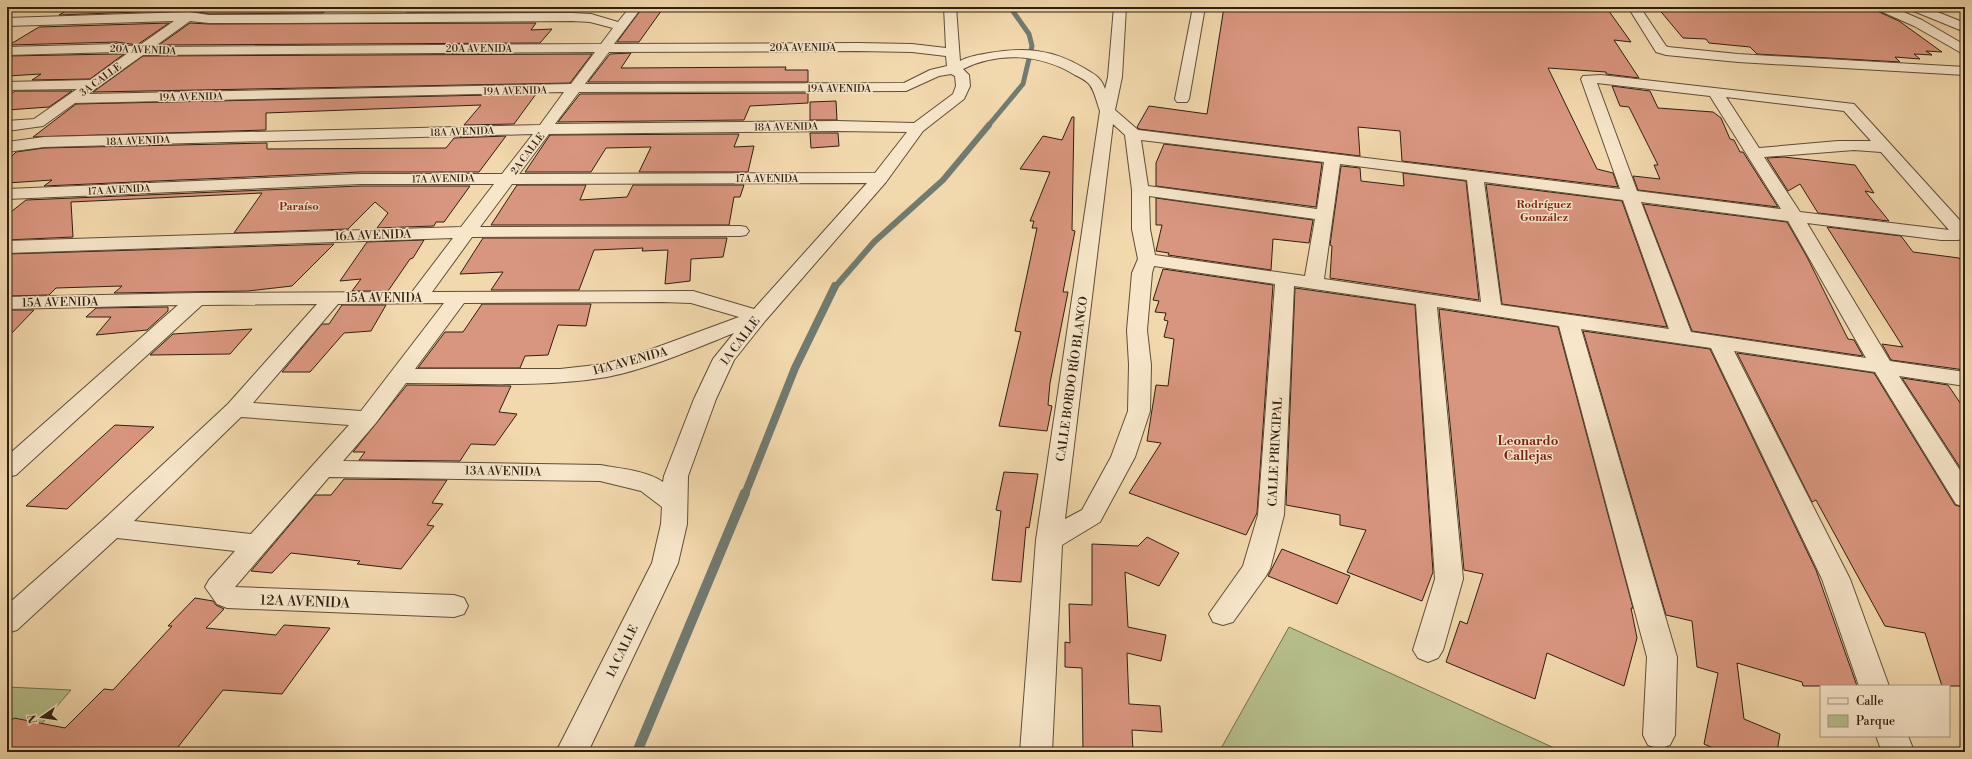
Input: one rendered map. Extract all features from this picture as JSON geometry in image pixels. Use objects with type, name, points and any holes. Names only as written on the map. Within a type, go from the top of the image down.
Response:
[{"type":"street","points":[[40,21],[63,7]]},
{"type":"street","name":"3A CALLE","points":[[7,126],[38,123],[201,7]]},
{"type":"street","name":"2A CALLE","points":[[417,298],[636,7]]},
{"type":"street","points":[[950,7],[953,29],[952,61]]},
{"type":"street","name":"CALLE BORDO RÍO BLANCO","points":[[1036,752],[1049,540],[1085,284],[1106,111],[1115,77],[1120,7]]},
{"type":"street","points":[[1182,98],[1199,7]]},
{"type":"street","points":[[1634,7],[1661,49],[1666,51],[1738,58],[1924,70],[1965,71]]},
{"type":"street","points":[[1882,7],[1918,22],[1965,51]]},
{"type":"street","points":[[1915,7],[1965,28]]},
{"type":"street","points":[[1941,7],[1965,17]]},
{"type":"street","points":[[7,22],[188,16],[191,18],[255,19],[572,16],[591,18],[622,27]]},
{"type":"street","name":"20A AVENIDA","points":[[7,51],[117,48],[139,51],[606,47],[890,47],[952,61]]},
{"type":"street","name":"19A AVENIDA","points":[[72,99],[575,88],[906,87],[935,73],[952,61],[971,60],[1025,52],[1052,58],[1067,64],[1095,82],[1106,111]]},
{"type":"street","name":"1A CALLE","points":[[572,752],[665,563],[674,524],[676,476],[705,399],[724,359],[758,317],[880,178],[918,128],[959,96],[963,86],[962,75],[952,61]]},
{"type":"street","points":[[1106,111],[1133,134],[1475,175],[1630,195],[1794,216],[1941,235],[1958,235],[1959,230],[1849,107],[1602,79],[1588,79],[1630,195],[1682,337]]},
{"type":"street","points":[[7,86],[94,84]]},
{"type":"street","points":[[1715,92],[1794,216],[1881,365],[1965,498]]},
{"type":"street","name":"18A AVENIDA","points":[[7,147],[44,142],[545,129],[837,126],[918,128]]},
{"type":"street","points":[[1049,540],[1091,516],[1123,457],[1138,411],[1140,365],[1137,330],[1142,273],[1147,259],[1140,229],[1140,190],[1133,134]]},
{"type":"street","points":[[1755,154],[1823,146],[1869,145],[1887,148]]},
{"type":"street","points":[[1314,283],[1333,158]]},
{"type":"street","points":[[1475,175],[1492,309]]},
{"type":"street","name":"17A AVENIDA","points":[[7,194],[360,179],[508,177],[880,178]]},
{"type":"street","points":[[1140,190],[1324,215]]},
{"type":"street","name":"16A AVENIDA","points":[[7,247],[467,232],[740,231]]},
{"type":"street","points":[[1147,259],[1881,365],[1965,379]]},
{"type":"street","name":"CALLE PRINCIPAL","points":[[1223,614],[1256,569],[1271,516],[1285,278]]},
{"type":"street","name":"15A AVENIDA","points":[[7,304],[197,299],[655,296],[693,298],[758,317]]},
{"type":"street","points":[[111,528],[257,544],[367,419],[458,298]]},
{"type":"street","points":[[7,468],[197,299]]},
{"type":"street","points":[[7,622],[111,528],[236,409],[332,299]]},
{"type":"street","points":[[1426,300],[1449,579],[1428,650]]},
{"type":"street","name":"14A AVENIDA","points":[[400,376],[560,376],[607,370],[660,354],[758,317]]},
{"type":"street","points":[[1568,320],[1662,657],[1659,735]]},
{"type":"street","points":[[1719,342],[1836,579],[1874,685]]},
{"type":"street","points":[[236,409],[367,419]]},
{"type":"street","name":"13A AVENIDA","points":[[323,469],[600,473],[650,485],[674,504]]},
{"type":"street","name":"12A AVENIDA","points":[[257,544],[219,586],[227,597],[454,606]]},
{"type":"green space","points":[[1289,627],[1563,752],[1219,752]]},
{"type":"green space","points":[[7,687],[71,690],[17,752],[7,752]]},
{"type":"building","points":[[72,7],[206,9],[209,7],[330,7],[323,13],[209,14],[189,10],[59,15]]},
{"type":"building","points":[[412,7],[549,7],[545,12],[406,12]]},
{"type":"building","points":[[643,7],[664,7],[639,42],[617,42]]},
{"type":"building","points":[[1224,7],[1606,7],[1631,42],[1614,40],[1639,78],[1606,74],[1606,72],[1548,68],[1597,169],[1613,173],[1618,187],[1402,161],[1400,131],[1358,127],[1360,156],[1139,129],[1137,127],[1149,106],[1207,114]]},
{"type":"building","points":[[1657,7],[1875,7],[1877,11],[1899,21],[1942,52],[1926,51],[1932,55],[1914,54],[1920,59],[1895,57],[1900,62],[1757,54],[1750,47],[1709,43],[1706,39],[1683,38]]},
{"type":"building","points":[[169,23],[137,45],[117,42],[9,45],[39,27]]},
{"type":"building","points":[[190,23],[536,23],[531,30],[552,29],[540,43],[159,45]]},
{"type":"building","points":[[631,53],[621,68],[786,67],[785,70],[808,70],[808,82],[588,82],[610,54]]},
{"type":"building","points":[[124,54],[90,79],[32,80],[41,74],[7,76],[7,56]]},
{"type":"building","points":[[592,54],[570,83],[93,92],[143,56]]},
{"type":"building","points":[[1612,86],[1650,91],[1658,108],[1713,112],[1721,118],[1730,139],[1734,140],[1740,152],[1743,152],[1778,207],[1638,190],[1633,176],[1660,179],[1654,165],[1658,165],[1629,107],[1620,106]]},
{"type":"building","points":[[15,91],[72,91],[49,107],[7,110],[7,97]]},
{"type":"building","points":[[808,93],[808,103],[750,106],[744,120],[558,122],[580,94]]},
{"type":"building","points":[[536,94],[514,124],[464,125],[481,105],[266,113],[266,130],[33,137],[76,104]]},
{"type":"building","points":[[836,101],[837,120],[810,120],[810,102]]},
{"type":"building","points":[[1072,117],[1074,117],[1072,230],[1075,231],[1063,292],[1068,292],[1050,383],[1048,405],[1052,406],[1047,431],[999,426],[1021,332],[1015,331],[1037,228],[1032,228],[1034,221],[1030,221],[1050,172],[1020,169],[1043,136],[1062,140]]},
{"type":"building","points":[[810,133],[838,133],[839,146],[811,148]]},
{"type":"building","points":[[739,134],[734,147],[754,146],[748,172],[639,172],[651,147],[606,148],[591,172],[525,172],[550,135]]},
{"type":"building","points":[[506,136],[479,172],[360,172],[44,186],[52,180],[7,183],[7,161],[16,152],[44,148],[267,143],[267,149],[446,148],[454,138]]},
{"type":"building","points":[[1164,144],[1322,163],[1316,207],[1156,186],[1156,163]]},
{"type":"building","points":[[1784,157],[1855,165],[1874,193],[1865,191],[1889,221],[1818,213],[1800,184],[1788,191],[1767,158]]},
{"type":"building","points":[[1341,166],[1360,168],[1361,181],[1404,186],[1403,173],[1466,181],[1479,300],[1330,278],[1332,246],[1330,245]]},
{"type":"building","points":[[1486,184],[1622,201],[1667,327],[1502,304]]},
{"type":"building","points":[[517,185],[586,185],[580,200],[627,197],[633,185],[744,185],[740,197],[734,197],[729,225],[491,225]]},
{"type":"building","points":[[360,186],[470,186],[444,222],[436,222],[434,226],[377,228],[388,213],[375,202],[348,229],[234,233],[262,193],[71,202],[73,237],[7,240],[7,215],[26,200]]},
{"type":"building","points":[[1156,198],[1313,220],[1309,243],[1273,239],[1271,270],[1168,255],[1169,253],[1156,251],[1162,225],[1156,225]]},
{"type":"building","points":[[1643,204],[1787,222],[1807,257],[1848,339],[1854,340],[1863,356],[1692,331]]},
{"type":"building","points":[[1827,227],[1901,236],[1913,252],[1959,258],[1965,267],[1965,370],[1891,360],[1882,344],[1903,347]]},
{"type":"building","points":[[483,238],[727,238],[723,257],[691,259],[690,281],[665,284],[668,250],[642,251],[643,248],[594,250],[579,290],[491,290],[503,272],[460,274]]},
{"type":"building","points":[[424,240],[413,258],[410,259],[388,291],[352,291],[361,279],[340,281],[367,242]]},
{"type":"building","points":[[334,244],[292,286],[248,291],[114,293],[122,286],[56,288],[49,295],[7,296],[7,254]]},
{"type":"building","points":[[1163,269],[1273,285],[1257,513],[1246,535],[1129,493],[1161,443],[1147,441],[1156,385],[1168,386],[1174,339],[1164,337],[1168,321],[1164,320],[1166,313],[1155,312],[1159,301],[1153,300]]},
{"type":"building","points":[[1295,288],[1415,305],[1433,572],[1422,601],[1347,572],[1366,530],[1340,525],[1340,515],[1286,505]]},
{"type":"building","points":[[482,304],[591,304],[586,326],[558,325],[548,355],[525,356],[520,368],[418,368],[445,332],[463,332]]},
{"type":"building","points":[[342,305],[386,305],[371,331],[344,333],[310,372],[282,372],[322,324],[329,324]]},
{"type":"building","points":[[168,307],[168,311],[147,330],[96,335],[111,317],[86,317],[96,308]]},
{"type":"building","points":[[1439,309],[1558,327],[1633,608],[1631,608],[1637,638],[1624,686],[1547,653],[1535,699],[1446,662],[1460,621],[1467,624],[1483,574],[1464,570]]},
{"type":"building","points":[[7,310],[34,310],[7,338]]},
{"type":"building","points":[[252,329],[230,354],[150,355],[173,334]]},
{"type":"building","points":[[1583,331],[1710,349],[1816,570],[1857,685],[1803,686],[1802,682],[1737,663],[1744,719],[1780,734],[1777,752],[1722,752],[1704,744],[1718,673],[1697,667],[1692,621],[1666,615]]},
{"type":"building","points":[[1737,353],[1874,373],[1955,505],[1965,508],[1965,686],[1942,685],[1925,633],[1885,626],[1816,500],[1812,502]]},
{"type":"building","points":[[1902,378],[1948,385],[1965,410],[1965,470],[1961,469]]},
{"type":"building","points":[[407,385],[511,386],[499,412],[517,414],[495,445],[471,444],[460,461],[359,460],[365,452],[353,452]]},
{"type":"building","points":[[115,425],[154,427],[67,509],[26,506]]},
{"type":"building","points":[[1004,472],[1038,474],[1029,528],[1026,527],[1021,582],[992,580],[1001,511],[996,510]]},
{"type":"building","points":[[344,479],[447,480],[432,503],[443,504],[427,525],[434,526],[401,569],[357,564],[360,561],[291,553],[272,573],[251,571],[315,495],[331,495]]},
{"type":"building","points":[[1147,537],[1179,553],[1159,586],[1125,572],[1128,627],[1166,635],[1161,661],[1127,653],[1129,704],[1160,706],[1162,732],[1132,730],[1133,752],[1083,752],[1082,668],[1065,667],[1065,642],[1070,643],[1069,604],[1092,605],[1092,544],[1138,546]]},
{"type":"building","points":[[1282,549],[1350,576],[1337,604],[1268,576]]},
{"type":"building","points":[[195,598],[213,601],[216,605],[224,609],[206,628],[276,635],[284,625],[330,628],[282,694],[223,690],[174,752],[129,752],[99,749],[96,752],[7,752],[7,725],[14,718],[65,728],[104,689],[113,690],[172,626],[168,626]]},
{"type":"waterway","points":[[988,126],[1023,84],[1032,46],[1029,34],[1010,7]]},
{"type":"waterway","points":[[835,287],[874,242],[943,180],[989,125]]},
{"type":"waterway","points":[[745,494],[795,368],[835,286]]},
{"type":"waterway","points":[[637,752],[745,493]]},
{"type":"district","name":"Paraíso","points":[[299,206]]},
{"type":"district","name":"Rodríguez González","points":[[1544,210]]},
{"type":"district","name":"Leonardo Callejas","points":[[1528,448]]}]
